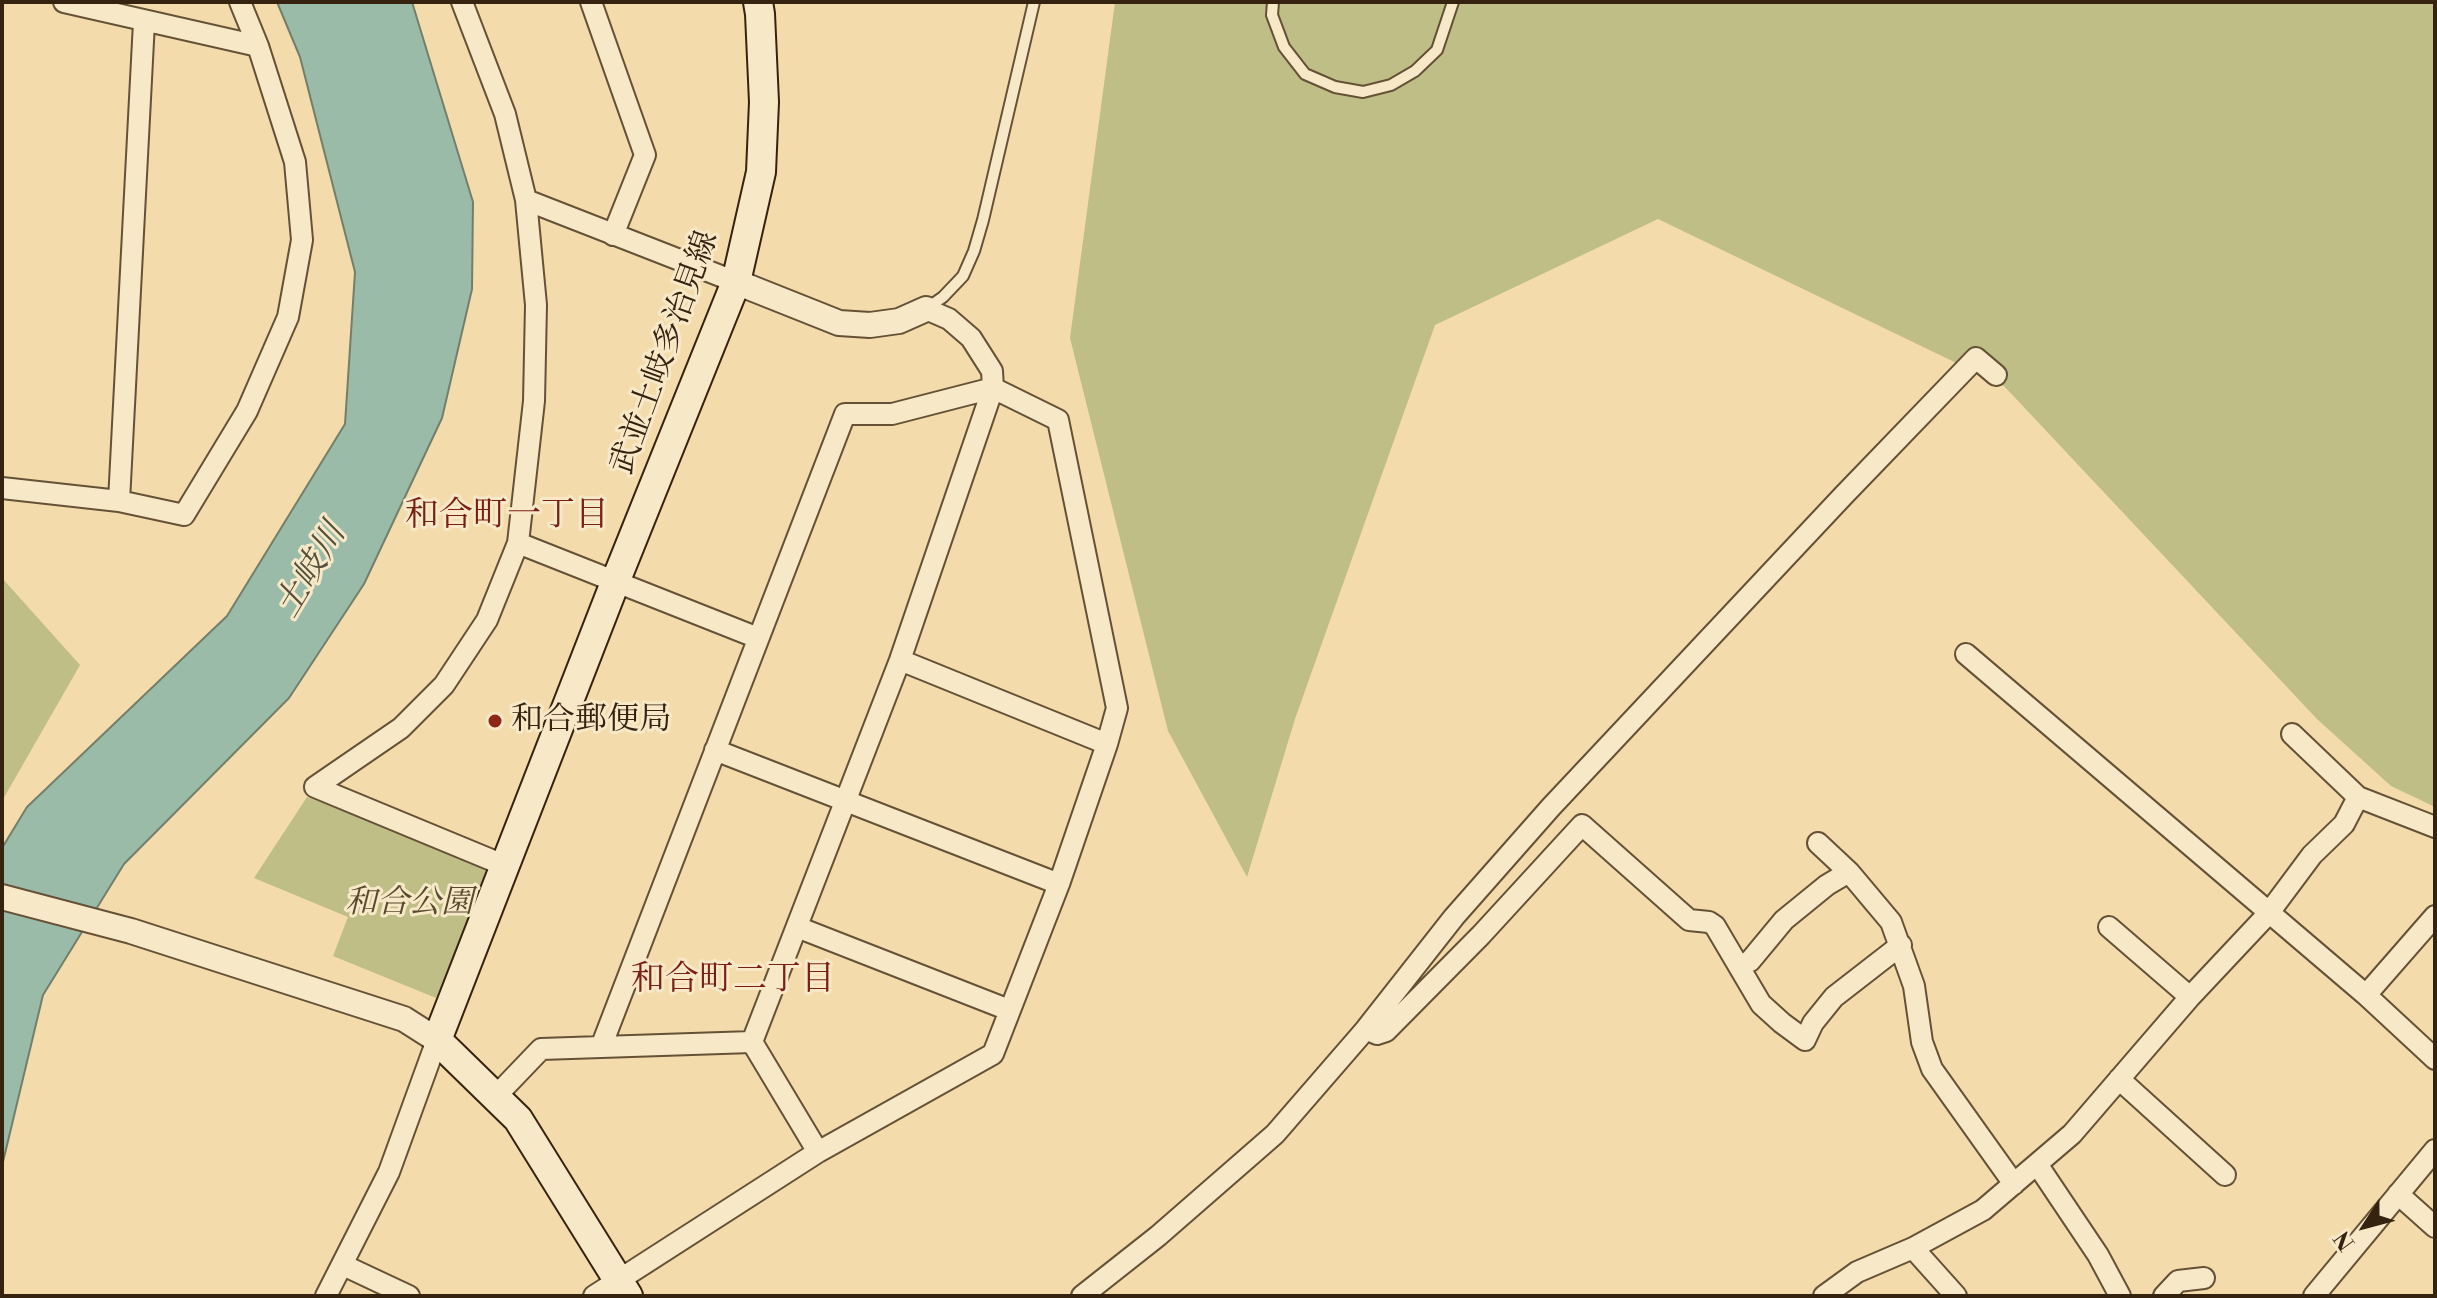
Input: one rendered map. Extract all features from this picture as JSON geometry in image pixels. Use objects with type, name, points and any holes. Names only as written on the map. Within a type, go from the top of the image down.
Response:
[{"type":"main road","name":"武並土岐多治見線","points":[[437,1040],[736,282],[761,172],[764,102],[758,2]]},
{"type":"main road","points":[[437,1040],[518,1119],[623,1288]]},
{"type":"street","points":[[64,2],[258,46]]},
{"type":"street","points":[[2,488],[119,501],[184,515],[247,411],[288,317],[302,240],[295,162],[258,46],[240,2]]},
{"type":"street","points":[[462,2],[505,114],[526,200],[536,305],[534,401],[518,543],[487,620],[444,685],[401,728],[315,787],[506,866]]},
{"type":"street","points":[[591,2],[645,155],[613,235]]},
{"type":"street","points":[[119,501],[144,22]]},
{"type":"street","points":[[526,200],[839,323],[870,325],[899,321],[926,309],[949,319],[971,338],[992,371],[993,388],[900,660],[752,1042]]},
{"type":"street","points":[[1082,1296],[1158,1236],[1275,1134],[1366,1029],[1454,917],[1551,807],[1976,358],[1996,375]]},
{"type":"street","points":[[594,1296],[623,1288],[818,1152],[993,1054],[1059,884],[1117,708],[1058,420],[993,388],[892,414],[845,414],[601,1047]]},
{"type":"street","points":[[518,543],[758,638]]},
{"type":"street","points":[[1966,654],[2366,995],[2435,1059]]},
{"type":"street","points":[[900,660],[1107,744]]},
{"type":"street","points":[[2292,734],[2358,797],[2435,827]]},
{"type":"street","points":[[715,750],[1059,884]]},
{"type":"street","points":[[1824,1296],[1857,1272],[1913,1248],[1983,1210],[2072,1134],[2190,997],[2268,914],[2312,855],[2344,824],[2358,797]]},
{"type":"street","points":[[1366,1029],[1377,1034],[1386,1031],[1481,935],[1582,825],[1689,920],[1709,922],[1715,926],[1769,1013],[1805,1040],[1813,1023],[1834,997],[1901,945]]},
{"type":"street","points":[[1818,843],[1881,907],[1901,945],[1914,986],[1922,1042],[1932,1069],[2014,1184]]},
{"type":"street","points":[[1740,966],[1750,961],[1784,920],[1827,885],[1849,872]]},
{"type":"street","points":[[2,897],[131,931],[404,1019],[437,1040],[389,1172],[326,1296]]},
{"type":"street","points":[[2366,995],[2435,916]]},
{"type":"street","points":[[797,927],[1009,1010]]},
{"type":"street","points":[[2109,927],[2190,997]]},
{"type":"street","points":[[495,1097],[541,1049],[752,1042]]},
{"type":"street","points":[[752,1042],[818,1152]]},
{"type":"street","points":[[2119,1079],[2225,1175]]},
{"type":"street","points":[[2316,1296],[2435,1150]]},
{"type":"street","points":[[2037,1164],[2098,1255],[2120,1296]]},
{"type":"street","points":[[2398,1194],[2435,1227]]},
{"type":"street","points":[[1913,1248],[1956,1296]]},
{"type":"street","points":[[343,1265],[409,1296]]},
{"type":"street","points":[[2164,1296],[2178,1281],[2204,1278]]},
{"type":"lane","points":[[926,309],[963,276],[974,251],[1034,2]]},
{"type":"lane","points":[[1273,2],[1272,15],[1284,47],[1305,74],[1335,87],[1363,92],[1391,85],[1415,71],[1437,50],[1453,2]]},
{"type":"green space","points":[[1115,2],[2435,2],[2435,807],[2391,786],[2317,719],[2004,386],[1658,219],[1435,325],[1295,719],[1247,877],[1168,731],[1070,338]]},
{"type":"green space","points":[[2,578],[80,665],[2,801]]},
{"type":"green space","name":"和合公園","points":[[307,797],[491,869],[436,998],[333,956],[348,917],[254,878]]},
{"type":"water","name":"土岐川","points":[[277,2],[412,2],[473,202],[472,289],[442,418],[364,584],[289,698],[124,864],[43,995],[2,1166],[2,848],[27,807],[227,616],[345,424],[355,272],[300,57]]},
{"type":"place","name":"和合郵便局","points":[[495,721]]},
{"type":"district","name":"和合町一丁目","points":[[507,517]]},
{"type":"district","name":"和合町二丁目","points":[[733,981]]}]
